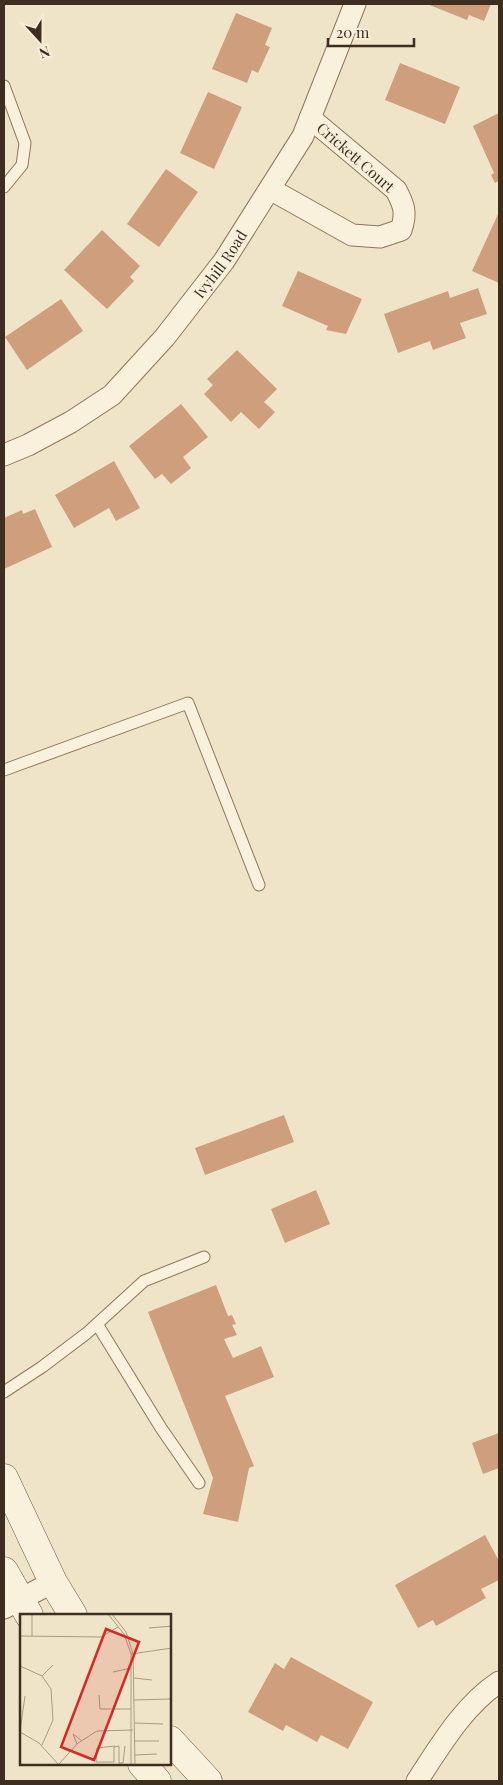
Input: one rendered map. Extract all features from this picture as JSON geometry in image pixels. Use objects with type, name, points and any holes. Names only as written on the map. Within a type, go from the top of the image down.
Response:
[{"type":"main road","points":[[4,1478],[53,1582],[72,1614]]},
{"type":"main road","points":[[4,1571],[17,1608]]},
{"type":"main road","points":[[171,1741],[208,1781]]},
{"type":"main road","points":[[143,1765],[157,1781]]},
{"type":"street","name":"Ivyhill Road","points":[[4,455],[28,445],[71,422],[112,394],[165,337],[224,261],[303,136],[355,4]]},
{"type":"street","name":"Crickett Court","points":[[270,189],[352,235],[380,237],[401,230],[406,216],[404,205],[396,190],[310,118]]},
{"type":"street","points":[[17,1608],[53,1582]]},
{"type":"street","points":[[417,1781],[440,1747],[481,1694],[499,1682]]},
{"type":"lane","points":[[4,86],[25,143],[22,165],[4,187]]},
{"type":"lane","points":[[4,770],[188,703],[258,885]]},
{"type":"lane","points":[[4,1392],[42,1367],[97,1324],[144,1281],[204,1258]]},
{"type":"lane","points":[[97,1324],[161,1428],[199,1483]]},
{"type":"building","points":[[427,4],[491,4],[484,21],[469,15],[467,20]]},
{"type":"building","points":[[236,13],[272,28],[265,45],[270,47],[258,73],[252,70],[247,83],[212,69]]},
{"type":"building","points":[[400,63],[460,87],[445,124],[385,100]]},
{"type":"building","points":[[208,92],[242,107],[214,169],[180,153]]},
{"type":"building","points":[[499,113],[499,181],[495,183],[491,175],[494,173],[473,126]]},
{"type":"building","points":[[166,169],[198,192],[159,247],[127,224]]},
{"type":"building","points":[[499,212],[499,283],[472,271]]},
{"type":"building","points":[[102,230],[140,266],[130,277],[134,281],[107,309],[64,270]]},
{"type":"building","points":[[298,271],[362,299],[346,334],[326,330],[328,326],[282,306]]},
{"type":"building","points":[[478,288],[487,314],[460,323],[466,338],[433,350],[430,341],[398,353],[384,314],[448,291],[450,298]]},
{"type":"building","points":[[61,299],[83,331],[27,370],[5,337]]},
{"type":"building","points":[[237,350],[277,389],[264,402],[275,412],[259,429],[241,412],[231,422],[204,394],[213,385],[207,379]]},
{"type":"building","points":[[181,404],[208,437],[183,457],[191,468],[171,484],[162,474],[155,479],[129,446]]},
{"type":"building","points":[[114,461],[140,508],[116,521],[109,508],[74,528],[55,495]]},
{"type":"building","points":[[35,509],[52,547],[4,569],[4,518],[22,510],[23,514]]},
{"type":"building","points":[[284,1115],[294,1142],[205,1175],[195,1148]]},
{"type":"building","points":[[316,1190],[330,1224],[285,1243],[271,1209]]},
{"type":"building","points":[[216,1285],[228,1316],[232,1315],[236,1324],[232,1325],[237,1335],[224,1339],[233,1358],[261,1346],[274,1377],[225,1396],[254,1466],[249,1468],[238,1522],[203,1514],[213,1478],[148,1312]]},
{"type":"building","points":[[499,1433],[499,1468],[483,1474],[472,1443]]},
{"type":"building","points":[[485,1535],[499,1561],[499,1580],[481,1589],[486,1598],[436,1626],[433,1620],[418,1628],[395,1585]]},
{"type":"building","points":[[291,1657],[373,1702],[348,1749],[321,1735],[317,1742],[286,1725],[283,1731],[248,1712],[275,1663],[284,1669]]}]
